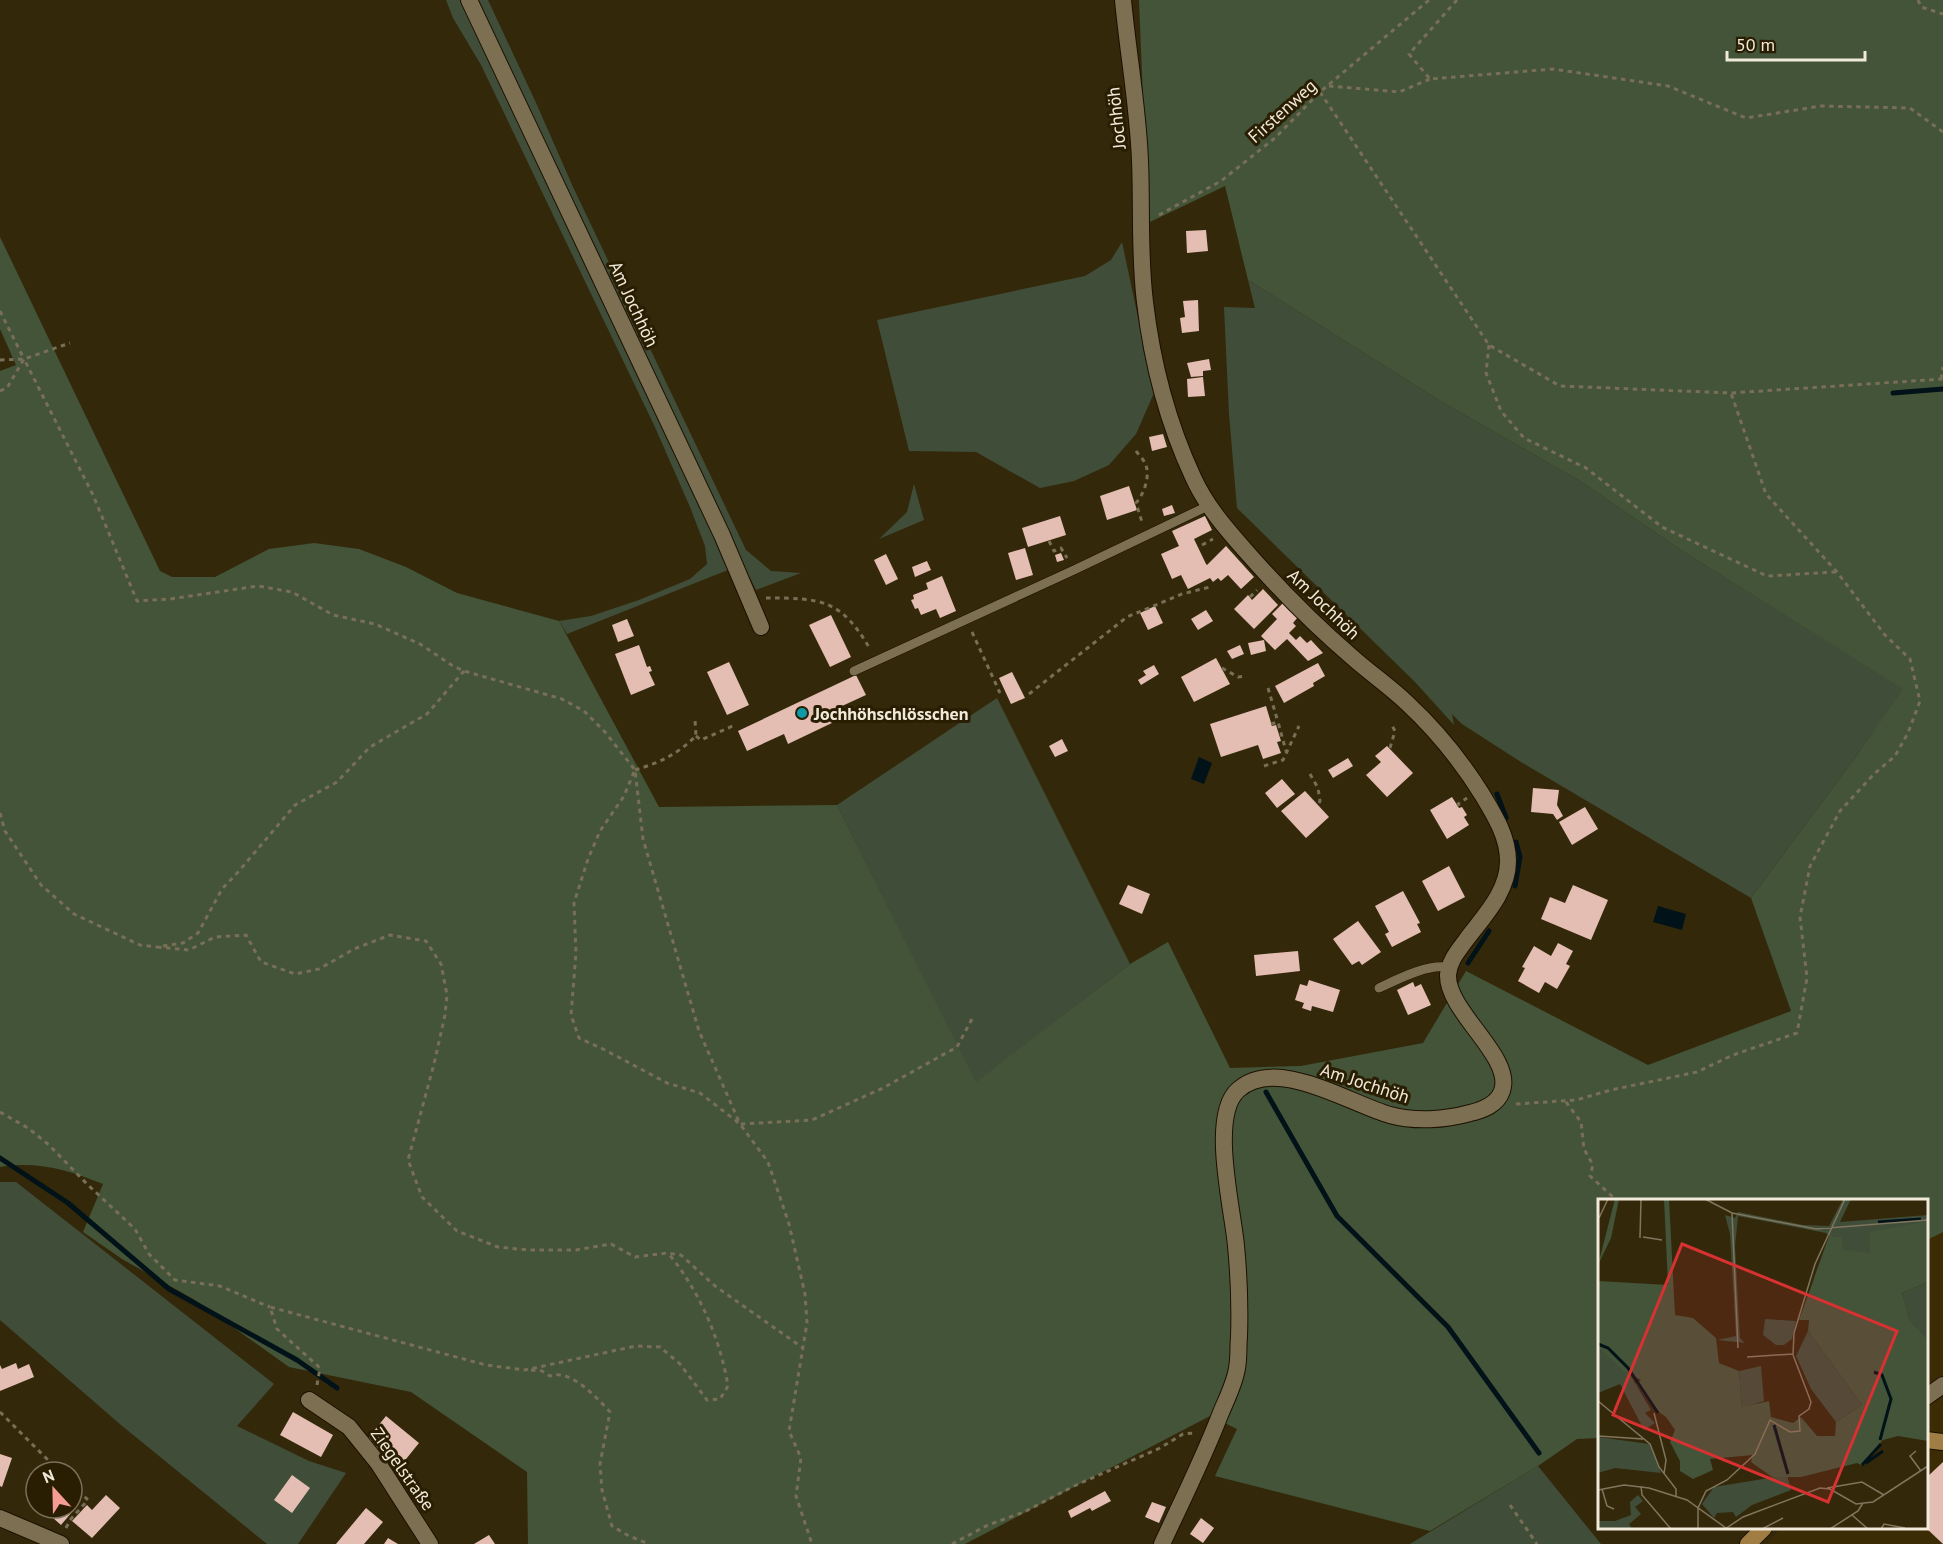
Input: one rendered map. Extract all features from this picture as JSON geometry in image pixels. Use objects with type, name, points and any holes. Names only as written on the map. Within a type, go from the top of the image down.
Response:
[{"type":"main road","points":[[1928,1440],[1943,1442]]},
{"type":"main road","points":[[1748,1544],[1762,1529]]},
{"type":"street","name":"Am Jochhöh","points":[[469,0],[722,535],[761,627]]},
{"type":"street","name":"Jochhöh","points":[[1123,0],[1140,156],[1141,227]]},
{"type":"street","name":"Am Jochhöh","points":[[1141,227],[1145,304],[1164,401],[1191,473],[1208,506],[1270,578],[1350,655],[1420,716],[1465,770],[1497,819],[1507,848],[1508,866],[1504,885],[1452,958],[1449,968]]},
{"type":"street","points":[[1449,968],[1449,984],[1458,1004],[1497,1062],[1501,1073],[1502,1093],[1493,1104]]},
{"type":"street","name":"Am Jochhöh","points":[[1162,1544],[1214,1432],[1238,1368],[1239,1290],[1236,1242],[1224,1150],[1225,1117],[1232,1094],[1256,1079],[1279,1078],[1319,1087],[1387,1114],[1405,1118],[1458,1116],[1481,1111],[1493,1104]]},
{"type":"street","points":[[1928,1396],[1943,1385]]},
{"type":"street","name":"Ziegelstraße","points":[[309,1400],[349,1427],[378,1463],[430,1544]]},
{"type":"street","points":[[0,1518],[60,1544]]},
{"type":"lane","points":[[854,671],[1208,506]]},
{"type":"lane","points":[[1379,988],[1416,973],[1442,966],[1449,968]]},
{"type":"path","name":"Firstenweg","points":[[1141,227],[1153,218],[1221,181],[1275,138],[1320,92],[1428,0]]},
{"type":"path","points":[[1430,79],[1409,54],[1457,0]]},
{"type":"path","points":[[1918,0],[1921,7],[1943,14]]},
{"type":"path","points":[[1329,86],[1399,92],[1430,79],[1553,69],[1668,86],[1746,118],[1821,106],[1910,108],[1943,132]]},
{"type":"path","points":[[1320,92],[1489,345],[1560,386],[1731,393],[1942,379],[1943,367]]},
{"type":"path","points":[[0,311],[93,495],[137,601],[170,599],[258,586],[292,592],[333,615],[375,624],[420,644],[453,666],[562,699],[584,711],[605,732],[635,770],[643,838],[699,1031],[740,1124],[768,1162],[789,1224],[806,1294],[807,1323],[789,1431],[801,1458],[796,1496],[812,1544]]},
{"type":"path","points":[[0,360],[24,359],[70,343]]},
{"type":"path","points":[[1489,345],[1486,373],[1501,411],[1524,438],[1586,468],[1662,527],[1767,576],[1837,572]]},
{"type":"path","points":[[0,391],[7,388],[24,359]]},
{"type":"path","points":[[1493,1104],[1576,1101],[1611,1090],[1697,1072],[1733,1055],[1797,1033],[1807,978],[1800,917],[1810,866],[1840,811],[1894,756],[1908,733],[1920,702],[1910,659],[1885,635],[1837,572],[1766,494],[1731,393]]},
{"type":"path","points":[[1136,451],[1146,464],[1143,495],[1136,503],[1145,532]]},
{"type":"path","points":[[1202,545],[1217,536]]},
{"type":"path","points":[[1049,541],[1054,551],[1061,548],[1071,566]]},
{"type":"path","points":[[1250,597],[1261,585]]},
{"type":"path","points":[[1029,694],[1127,617],[1182,594],[1210,587]]},
{"type":"path","points":[[750,602],[763,598],[781,598],[808,599],[824,603],[839,610],[851,620],[877,661]]},
{"type":"path","points":[[969,625],[1000,693]]},
{"type":"path","points":[[1222,669],[1238,677],[1245,676]]},
{"type":"path","points":[[157,947],[183,943],[198,933],[222,889],[295,805],[337,782],[370,747],[427,714],[464,670]]},
{"type":"path","points":[[1268,688],[1286,751]]},
{"type":"path","points":[[695,720],[696,736],[701,740],[735,725]]},
{"type":"path","points":[[1271,724],[1278,722]]},
{"type":"path","points":[[1390,748],[1395,731],[1391,724]]},
{"type":"path","points":[[1264,766],[1283,760],[1299,726]]},
{"type":"path","points":[[635,770],[657,764],[679,752],[696,736]]},
{"type":"path","points":[[635,770],[624,796],[600,831],[574,903],[576,953],[571,1015],[579,1038],[667,1083],[700,1094],[740,1124],[812,1120],[883,1088],[957,1047],[974,1015]]},
{"type":"path","points":[[1310,774],[1318,788],[1320,801],[1318,805]]},
{"type":"path","points":[[0,813],[5,831],[41,885],[74,914],[140,945],[189,950],[215,937],[246,935],[261,962],[295,974],[319,969],[354,949],[390,935],[426,941],[441,964],[447,995],[434,1064],[408,1160],[422,1197],[457,1231],[498,1247],[528,1251],[576,1250],[611,1244],[635,1257],[667,1253],[681,1255],[715,1286],[803,1348]]},
{"type":"path","points":[[1565,1101],[1581,1122],[1584,1149],[1593,1165],[1590,1176],[1614,1198]]},
{"type":"path","points":[[0,1112],[28,1128],[49,1144],[135,1229],[149,1254],[175,1280],[220,1286],[270,1307],[486,1365],[542,1371],[550,1376],[556,1373],[564,1374],[593,1393],[610,1412],[600,1464],[603,1490],[612,1526],[649,1544]]},
{"type":"path","points":[[525,1370],[636,1346],[660,1347],[680,1364],[707,1400],[720,1399],[728,1386],[724,1362],[693,1288],[667,1253]]},
{"type":"path","points":[[270,1307],[278,1329],[320,1368],[320,1380]]},
{"type":"path","points":[[0,1412],[48,1460]]},
{"type":"path","points":[[952,1544],[988,1525],[1024,1512],[1074,1486],[1160,1448],[1184,1434]]},
{"type":"path","points":[[1510,1504],[1537,1544]]},
{"type":"path","points":[[60,1544],[70,1520]]},
{"type":"shaded area","points":[[1199,757],[1212,763],[1204,784],[1191,779]]},
{"type":"shaded area","points":[[1658,906],[1686,914],[1682,930],[1653,922]]},
{"type":"shaded area","points":[[1943,1232],[1943,1544],[1766,1544],[1780,1529],[1928,1529],[1928,1240]]},
{"type":"green space","points":[[446,0],[488,0],[573,187],[746,550],[771,571],[801,573],[756,590],[743,564],[567,634],[559,621],[591,616],[639,600],[690,579],[707,564],[705,546],[654,425],[481,65],[453,18]]},
{"type":"green space","points":[[1139,0],[1943,0],[1943,1232],[1928,1240],[1928,1199],[1598,1199],[1598,1438],[1577,1439],[1538,1466],[1430,1531],[1215,1476],[1237,1429],[1210,1416],[965,1544],[528,1544],[527,1472],[411,1392],[289,1367],[195,1300],[122,1259],[83,1232],[103,1184],[53,1168],[27,1165],[0,1167],[0,371],[16,365],[0,329],[0,237],[160,571],[172,577],[215,577],[269,549],[314,543],[359,549],[406,567],[457,593],[559,621],[659,807],[837,805],[976,1082],[1130,964],[1168,942],[1230,1068],[1301,1066],[1423,1043],[1466,971],[1648,1065],[1791,1011],[1751,898],[1903,689],[1681,550],[1580,481],[1442,402],[1248,280],[1225,186],[1148,223]]},
{"type":"green space","points":[[1122,242],[1154,393],[1136,434],[1109,465],[1074,481],[1040,488],[976,452],[909,451],[877,320],[1085,276],[1111,260]]},
{"type":"green space","points":[[1248,280],[1442,402],[1580,481],[1681,550],[1904,689],[1751,898],[1521,762],[1462,724],[1452,714],[1454,725],[1415,682],[1237,508],[1229,414],[1224,307],[1255,308]]},
{"type":"green space","points":[[914,484],[924,520],[879,539],[907,512]]},
{"type":"green space","points":[[997,698],[1130,964],[976,1083],[837,805]]},
{"type":"green space","points":[[0,1182],[16,1182],[274,1384],[237,1426],[309,1461],[346,1473],[298,1544],[267,1544],[121,1425],[0,1320]]},
{"type":"green space","points":[[1538,1466],[1601,1544],[1410,1544]]},
{"type":"building","points":[[1206,230],[1208,251],[1187,253],[1186,231]]},
{"type":"building","points":[[1198,300],[1199,331],[1182,333],[1180,318],[1185,317],[1183,301]]},
{"type":"building","points":[[1209,359],[1211,370],[1203,371],[1203,376],[1191,377],[1187,363]]},
{"type":"building","points":[[1203,377],[1205,396],[1188,397],[1187,379]]},
{"type":"building","points":[[1163,434],[1167,447],[1152,451],[1149,437]]},
{"type":"building","points":[[1129,486],[1137,510],[1107,520],[1100,496]]},
{"type":"building","points":[[1172,505],[1175,513],[1164,516],[1162,509]]},
{"type":"building","points":[[1060,516],[1066,535],[1028,547],[1022,528]]},
{"type":"building","points":[[1205,516],[1212,530],[1194,539],[1206,564],[1226,546],[1254,577],[1241,589],[1228,575],[1221,581],[1218,578],[1213,582],[1210,578],[1188,589],[1181,575],[1172,579],[1161,554],[1179,546],[1172,531]]},
{"type":"building","points":[[1025,548],[1033,575],[1016,580],[1008,553]]},
{"type":"building","points":[[1061,553],[1064,560],[1057,562],[1055,555]]},
{"type":"building","points":[[886,554],[898,579],[886,585],[874,560]]},
{"type":"building","points":[[927,561],[931,570],[915,577],[912,567]]},
{"type":"building","points":[[942,576],[956,611],[940,618],[936,609],[921,615],[911,600],[914,599],[913,595],[928,589],[926,583]]},
{"type":"building","points":[[1263,589],[1278,605],[1254,629],[1234,609],[1248,595],[1252,600]]},
{"type":"building","points":[[1284,602],[1298,617],[1293,623],[1296,626],[1289,633],[1296,640],[1300,636],[1307,643],[1311,640],[1323,653],[1308,661],[1287,639],[1275,650],[1261,636],[1277,619],[1272,614]]},
{"type":"building","points":[[1155,606],[1163,623],[1148,630],[1140,613]]},
{"type":"building","points":[[1206,610],[1213,621],[1198,630],[1191,619]]},
{"type":"building","points":[[831,615],[851,657],[830,667],[809,625]]},
{"type":"building","points":[[627,619],[634,636],[618,642],[612,625]]},
{"type":"building","points":[[1264,640],[1266,651],[1251,655],[1248,643]]},
{"type":"building","points":[[639,645],[647,667],[650,666],[652,671],[649,672],[655,685],[631,695],[615,654]]},
{"type":"building","points":[[1240,645],[1244,654],[1232,659],[1227,651]]},
{"type":"building","points":[[1216,658],[1230,684],[1194,702],[1181,677]]},
{"type":"building","points":[[729,662],[749,705],[727,715],[707,672]]},
{"type":"building","points":[[1318,663],[1325,676],[1313,683],[1314,686],[1284,703],[1275,686]]},
{"type":"building","points":[[1154,665],[1159,674],[1141,685],[1138,680],[1146,675],[1143,671]]},
{"type":"building","points":[[1012,672],[1025,698],[1011,704],[999,678]]},
{"type":"building","name":"Jochhöhschlösschen","points":[[856,675],[866,695],[829,712],[834,722],[788,744],[784,734],[747,751],[738,731]]},
{"type":"building","points":[[1266,706],[1272,726],[1276,725],[1281,741],[1277,742],[1281,753],[1263,759],[1258,745],[1221,757],[1210,724]]},
{"type":"building","points":[[1062,739],[1068,751],[1055,757],[1049,746]]},
{"type":"building","points":[[1387,746],[1413,773],[1387,797],[1366,775],[1381,762],[1375,756]]},
{"type":"building","points":[[1348,758],[1353,766],[1333,778],[1328,770]]},
{"type":"building","points":[[1282,779],[1295,794],[1277,808],[1265,793]]},
{"type":"building","points":[[1533,788],[1559,790],[1557,805],[1563,816],[1557,820],[1553,814],[1531,812]]},
{"type":"building","points":[[1305,791],[1329,817],[1306,838],[1281,811]]},
{"type":"building","points":[[1452,797],[1467,815],[1464,817],[1469,825],[1447,839],[1430,810]]},
{"type":"building","points":[[1585,807],[1598,829],[1572,845],[1559,822]]},
{"type":"building","points":[[1449,866],[1465,897],[1438,911],[1422,881]]},
{"type":"building","points":[[1128,885],[1150,894],[1142,914],[1119,904]]},
{"type":"building","points":[[1573,885],[1608,900],[1591,940],[1541,919],[1550,897],[1565,903]]},
{"type":"building","points":[[1403,891],[1420,923],[1417,924],[1421,932],[1392,947],[1385,934],[1389,932],[1375,906]]},
{"type":"building","points":[[1358,921],[1381,952],[1362,965],[1359,961],[1352,965],[1333,939]]},
{"type":"building","points":[[1558,943],[1573,951],[1566,964],[1570,966],[1557,989],[1545,982],[1539,993],[1518,981],[1525,968],[1522,967],[1534,946],[1551,956]]},
{"type":"building","points":[[1298,951],[1300,971],[1256,976],[1254,955]]},
{"type":"building","points":[[1309,980],[1340,990],[1333,1012],[1312,1006],[1311,1011],[1302,1008],[1304,1003],[1295,1000],[1300,984],[1307,986]]},
{"type":"building","points":[[1413,982],[1415,987],[1421,984],[1431,1005],[1408,1015],[1397,990]]},
{"type":"building","points":[[16,1363],[18,1369],[29,1364],[34,1377],[0,1391],[0,1365],[2,1369]]},
{"type":"building","points":[[293,1412],[333,1435],[321,1457],[280,1435]]},
{"type":"building","points":[[386,1416],[419,1443],[398,1469],[365,1442]]},
{"type":"building","points":[[0,1454],[12,1458],[2,1487],[0,1486]]},
{"type":"building","points":[[1943,1462],[1943,1544],[1927,1529],[1928,1476]]},
{"type":"building","points":[[292,1475],[310,1488],[292,1513],[274,1500]]},
{"type":"building","points":[[1105,1491],[1111,1501],[1071,1518],[1068,1511]]},
{"type":"building","points":[[106,1495],[120,1508],[92,1538],[72,1521],[84,1520],[84,1508],[87,1505],[92,1510]]},
{"type":"building","points":[[1152,1502],[1166,1507],[1159,1523],[1145,1517]]},
{"type":"building","points":[[366,1508],[383,1522],[364,1544],[336,1544]]},
{"type":"building","points":[[1201,1518],[1214,1528],[1203,1543],[1190,1534]]},
{"type":"building","points":[[55,1520],[65,1520],[61,1525]]},
{"type":"building","points":[[489,1535],[495,1544],[474,1544]]},
{"type":"building","points":[[388,1538],[398,1544],[384,1544]]},
{"type":"waterway","points":[[1893,393],[1943,389]]},
{"type":"waterway","points":[[1497,794],[1506,818]]},
{"type":"waterway","points":[[1515,886],[1520,857],[1516,842]]},
{"type":"waterway","points":[[1468,963],[1489,931]]},
{"type":"waterway","points":[[1266,1092],[1337,1216],[1448,1327],[1539,1453]]},
{"type":"waterway","points":[[0,1158],[68,1203],[169,1289],[297,1360],[337,1388]]},
{"type":"place","name":"Jochhöhschlösschen","points":[[802,713]]}]
